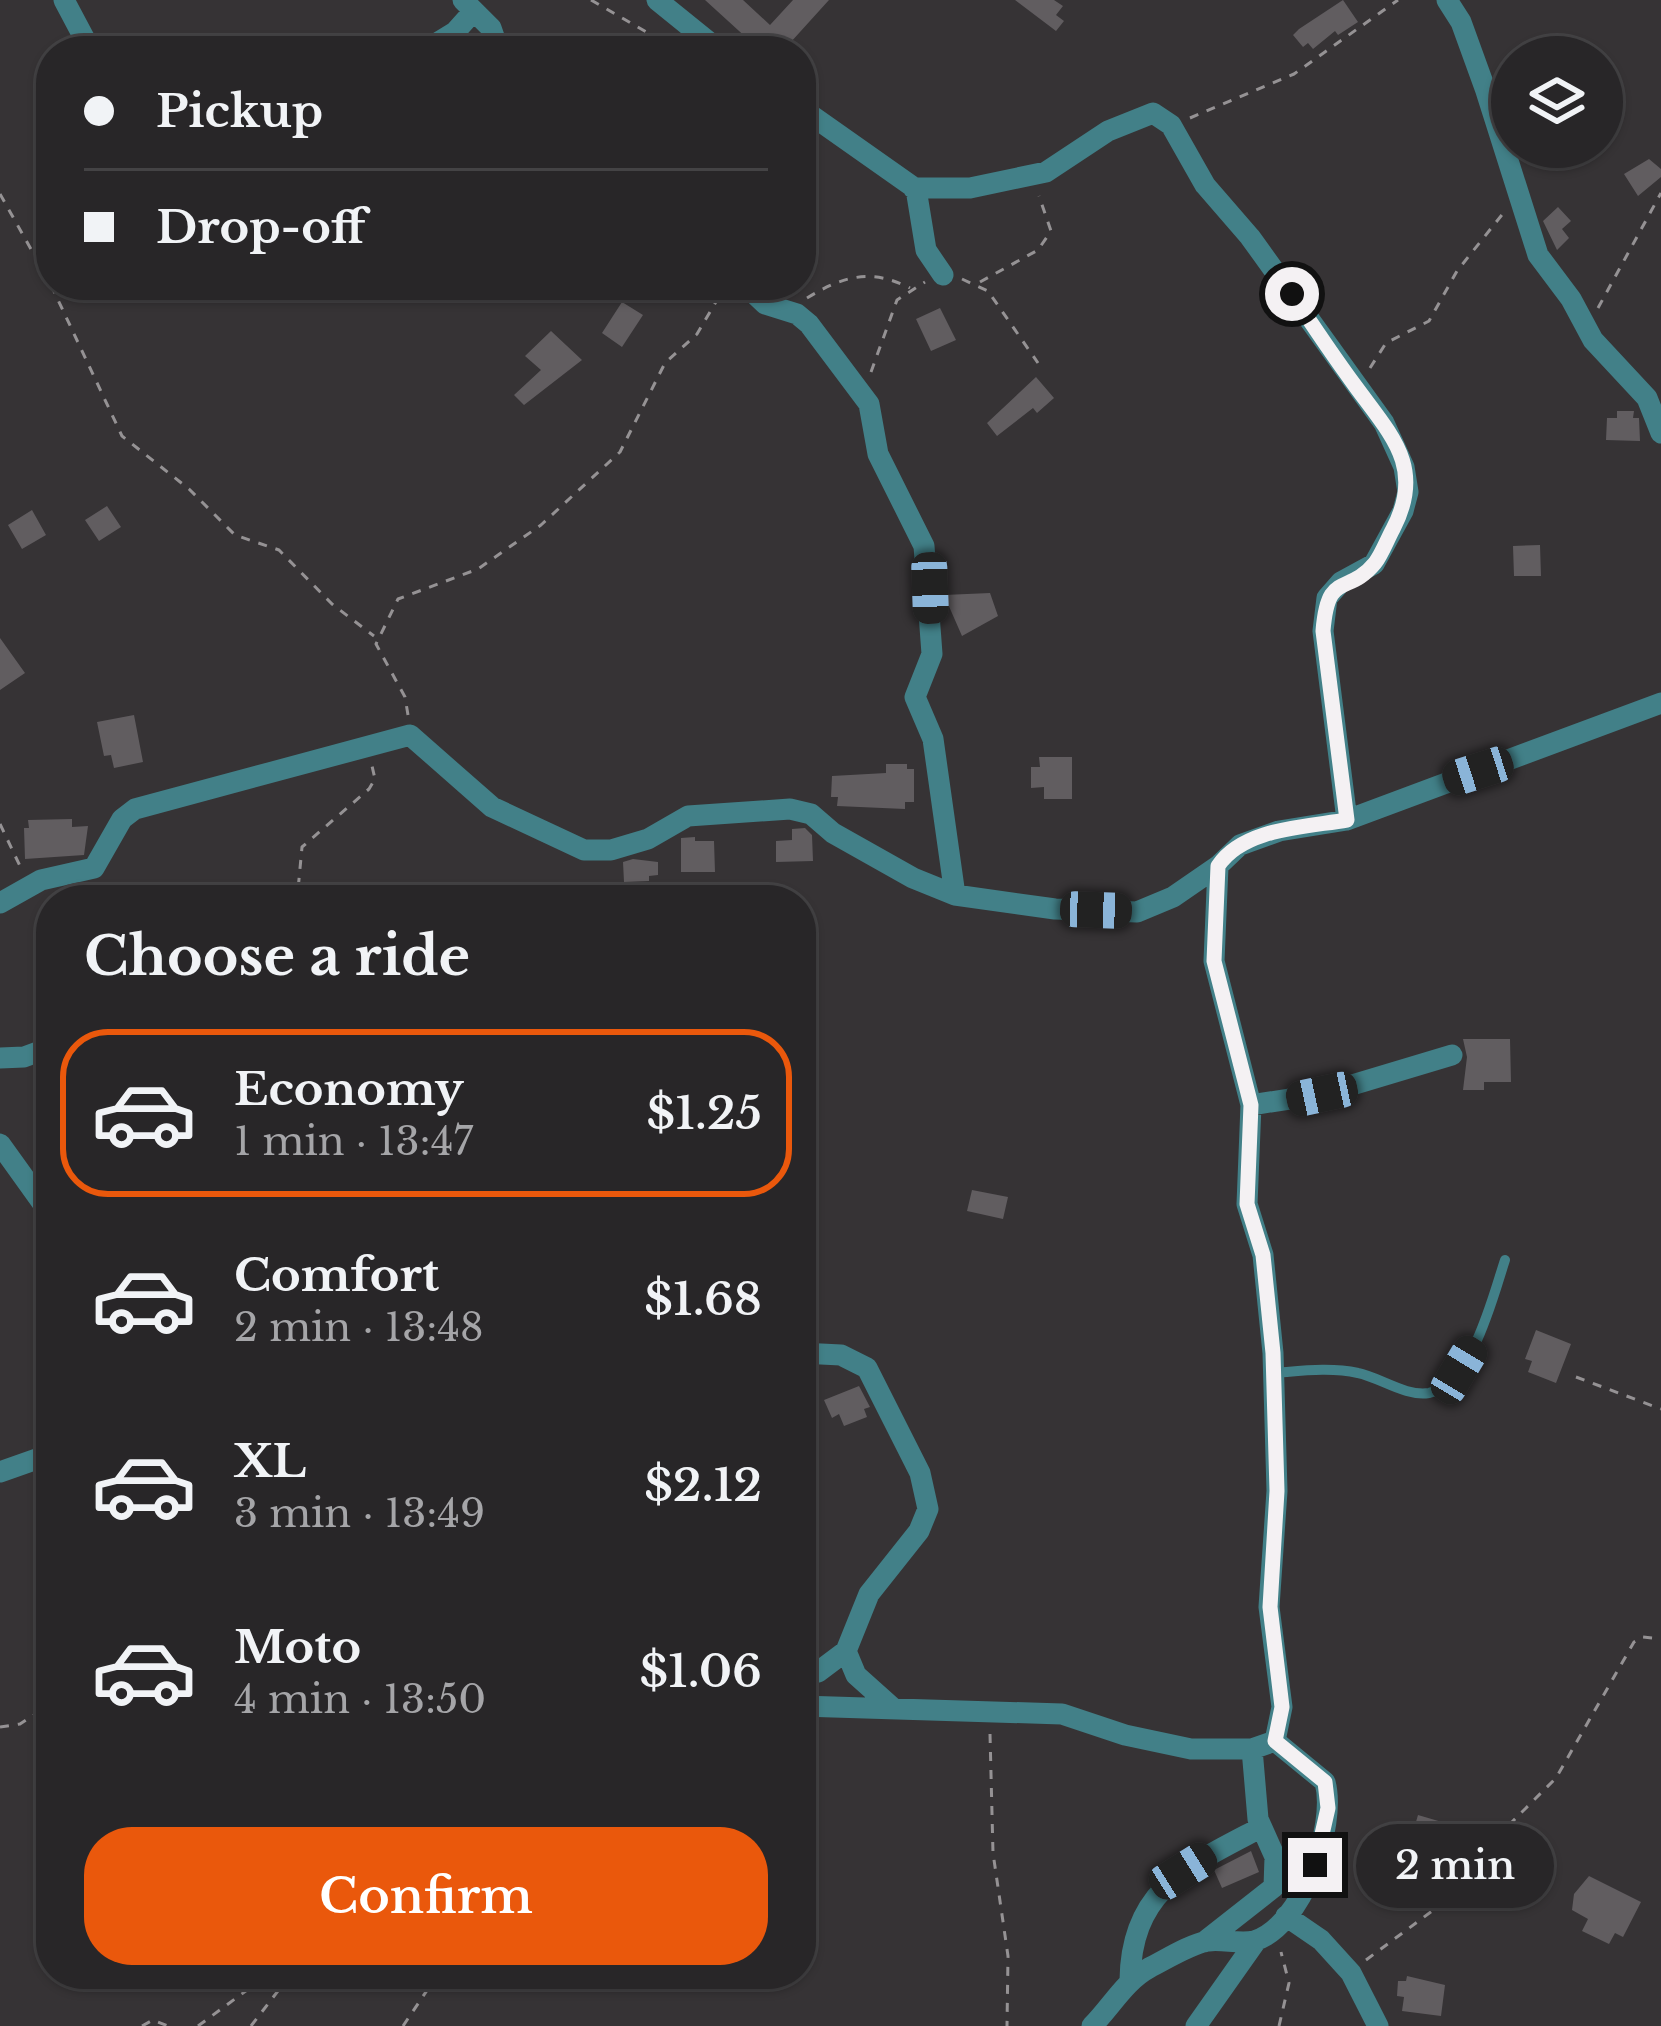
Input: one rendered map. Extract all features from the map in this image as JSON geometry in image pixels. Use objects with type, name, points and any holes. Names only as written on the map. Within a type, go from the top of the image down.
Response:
[{"type":"street","points":[[64,0],[83,36]]},
{"type":"street","points":[[657,0],[701,36]]},
{"type":"street","points":[[1448,0],[1461,22],[1538,255],[1624,376],[1647,398],[1661,433]]},
{"type":"street","points":[[448,36],[468,7],[494,36]]},
{"type":"street","points":[[913,188],[970,188],[1046,172],[1130,120],[1153,113],[1172,125],[1205,185],[1264,256],[1398,447],[1408,492],[1374,564],[1341,582],[1327,598],[1325,609],[1323,631],[1347,820]]},
{"type":"street","points":[[816,119],[913,188],[922,202],[926,250],[943,274]]},
{"type":"street","points":[[761,300],[809,324],[869,404],[878,454],[924,546],[932,654],[914,697],[933,739],[955,895]]},
{"type":"street","points":[[0,903],[29,884],[94,868],[122,819],[135,808],[410,735],[492,807],[572,847],[611,850],[648,839],[688,816],[805,811],[913,878],[955,895],[1055,909],[1137,912],[1173,897],[1240,845],[1279,832],[1347,820],[1661,703]]},
{"type":"street","points":[[1218,866],[1214,961],[1251,1105],[1247,1204],[1263,1255],[1274,1373],[1277,1491],[1270,1607],[1282,1707],[1275,1741]]},
{"type":"street","points":[[0,1058],[36,1053]]},
{"type":"street","points":[[1251,1105],[1322,1094],[1452,1055]]},
{"type":"street","points":[[0,1144],[36,1193]]},
{"type":"street","points":[[816,1354],[841,1355],[867,1368],[927,1493],[928,1509],[919,1531],[869,1594],[846,1652],[816,1672]]},
{"type":"street","points":[[0,1472],[36,1459]]},
{"type":"street","points":[[846,1652],[856,1676],[894,1709]]},
{"type":"street","points":[[816,1706],[1062,1714],[1157,1744],[1191,1749],[1252,1748],[1275,1741]]},
{"type":"street","points":[[1196,2026],[1256,1940],[1280,1921],[1315,1865],[1328,1793],[1313,1770],[1275,1741]]},
{"type":"street","points":[[1130,1980],[1204,1942],[1274,1887],[1275,1857],[1260,1828],[1252,1748]]},
{"type":"street","points":[[1092,2026],[1130,1980],[1136,1926],[1161,1889],[1260,1828]]},
{"type":"street","points":[[1280,1921],[1321,1940],[1351,1973],[1378,2026]]},
{"type":"street","points":[[1204,1942],[1256,1940]]},
{"type":"lane","points":[[1274,1373],[1359,1373],[1420,1393],[1432,1392],[1459,1370],[1478,1340],[1505,1260]]},
{"type":"path","points":[[591,0],[650,36]]},
{"type":"path","points":[[1172,125],[1294,74],[1399,0]]},
{"type":"path","points":[[978,283],[1046,243],[1051,231],[1039,203],[1046,172]]},
{"type":"path","points":[[1359,391],[1386,344],[1429,321],[1457,271],[1520,192]]},
{"type":"path","points":[[1585,323],[1606,299],[1661,193]]},
{"type":"path","points":[[0,194],[36,258]]},
{"type":"path","points":[[816,293],[837,282],[883,274],[910,288]]},
{"type":"path","points":[[869,404],[878,344],[897,300],[910,288],[943,274],[978,283],[1038,363]]},
{"type":"path","points":[[58,300],[122,436],[189,489],[235,535],[279,550],[332,604],[376,637],[406,697],[410,735]]},
{"type":"path","points":[[376,637],[404,594],[478,569],[541,526],[620,452],[665,363],[697,334],[719,300]]},
{"type":"path","points":[[784,310],[803,300]]},
{"type":"path","points":[[298,885],[298,858],[306,842],[370,789],[375,779],[366,746]]},
{"type":"path","points":[[0,824],[29,884]]},
{"type":"path","points":[[1576,1377],[1661,1409]]},
{"type":"path","points":[[1351,1973],[1464,1883],[1499,1834],[1556,1778],[1634,1642],[1643,1637],[1661,1639]]},
{"type":"path","points":[[0,1727],[20,1724],[36,1714]]},
{"type":"path","points":[[987,1714],[994,1853],[1008,1956],[1007,2026]]},
{"type":"path","points":[[1279,2026],[1289,1983],[1280,1921]]},
{"type":"path","points":[[197,2026],[248,1989]]},
{"type":"path","points":[[251,2026],[279,1989]]},
{"type":"path","points":[[403,2026],[428,1989]]},
{"type":"path","points":[[142,2026],[153,2020],[168,2026]]},
{"type":"building","points":[[705,0],[743,0],[770,25],[793,0],[829,0],[796,36],[745,36]]},
{"type":"building","points":[[1015,0],[1054,0],[1063,6],[1056,15],[1064,21],[1056,31]]},
{"type":"building","points":[[1343,0],[1358,22],[1338,35],[1335,31],[1313,49],[1308,43],[1303,47],[1293,35]]},
{"type":"building","points":[[1649,159],[1661,169],[1661,177],[1638,196],[1624,174]]},
{"type":"building","points":[[1558,207],[1571,221],[1562,229],[1569,238],[1557,250],[1543,221]]},
{"type":"building","points":[[622,302],[643,315],[622,347],[602,333]]},
{"type":"building","points":[[940,308],[956,340],[931,351],[916,319]]},
{"type":"building","points":[[551,331],[582,360],[524,405],[514,395],[541,370],[525,356]]},
{"type":"building","points":[[1036,377],[1054,398],[997,436],[987,423]]},
{"type":"building","points":[[1617,411],[1634,411],[1640,441],[1606,440],[1607,418],[1617,418]]},
{"type":"building","points":[[107,506],[121,527],[99,541],[85,520]]},
{"type":"building","points":[[32,510],[46,535],[22,549],[8,525]]},
{"type":"building","points":[[1540,545],[1541,576],[1514,576],[1513,546]]},
{"type":"building","points":[[990,593],[998,616],[962,636],[944,595]]},
{"type":"building","points":[[0,638],[25,673],[0,690]]},
{"type":"building","points":[[134,715],[143,762],[114,768],[111,755],[104,756],[97,722]]},
{"type":"building","points":[[1039,757],[1072,757],[1072,799],[1044,799],[1044,787],[1031,788],[1031,767],[1040,767]]},
{"type":"building","points":[[886,764],[907,764],[907,769],[914,769],[914,802],[905,802],[905,809],[837,806],[838,797],[831,797],[832,776],[886,773]]},
{"type":"building","points":[[72,819],[72,827],[88,826],[84,855],[25,859],[28,820]]},
{"type":"building","points":[[805,828],[812,835],[813,861],[776,862],[776,841],[792,840],[792,829]]},
{"type":"building","points":[[695,837],[695,841],[714,841],[715,872],[681,872],[681,838]]},
{"type":"building","points":[[623,862],[658,862],[658,875],[649,876],[649,881],[624,882]]},
{"type":"building","points":[[1463,1039],[1510,1039],[1511,1082],[1484,1082],[1484,1090],[1463,1090],[1467,1057]]},
{"type":"building","points":[[972,1190],[1008,1197],[1003,1219],[967,1211]]},
{"type":"building","points":[[1536,1330],[1571,1344],[1556,1383],[1528,1372],[1532,1361],[1525,1359]]},
{"type":"building","points":[[859,1386],[870,1407],[864,1409],[867,1417],[844,1426],[839,1414],[832,1418],[824,1400]]},
{"type":"building","points":[[1418,1815],[1452,1825],[1444,1849],[1437,1847],[1434,1857],[1408,1849]]},
{"type":"building","points":[[1251,1851],[1259,1872],[1222,1888],[1214,1870]]},
{"type":"building","points":[[1589,1876],[1641,1902],[1623,1937],[1615,1933],[1609,1944],[1582,1931],[1588,1919],[1572,1910],[1574,1894]]},
{"type":"building","points":[[1407,1976],[1445,1985],[1441,2016],[1402,2011],[1404,1997],[1397,1996],[1398,1981],[1406,1981]]},
{"type":"route","points":[[1292,294],[1398,447],[1408,492],[1374,564],[1341,582],[1327,598],[1323,631],[1347,820],[1279,832],[1240,845],[1218,866],[1214,961],[1251,1105],[1247,1204],[1263,1255],[1273,1353],[1277,1491],[1270,1607],[1282,1707],[1275,1741],[1325,1782],[1328,1808],[1315,1865]]}]
